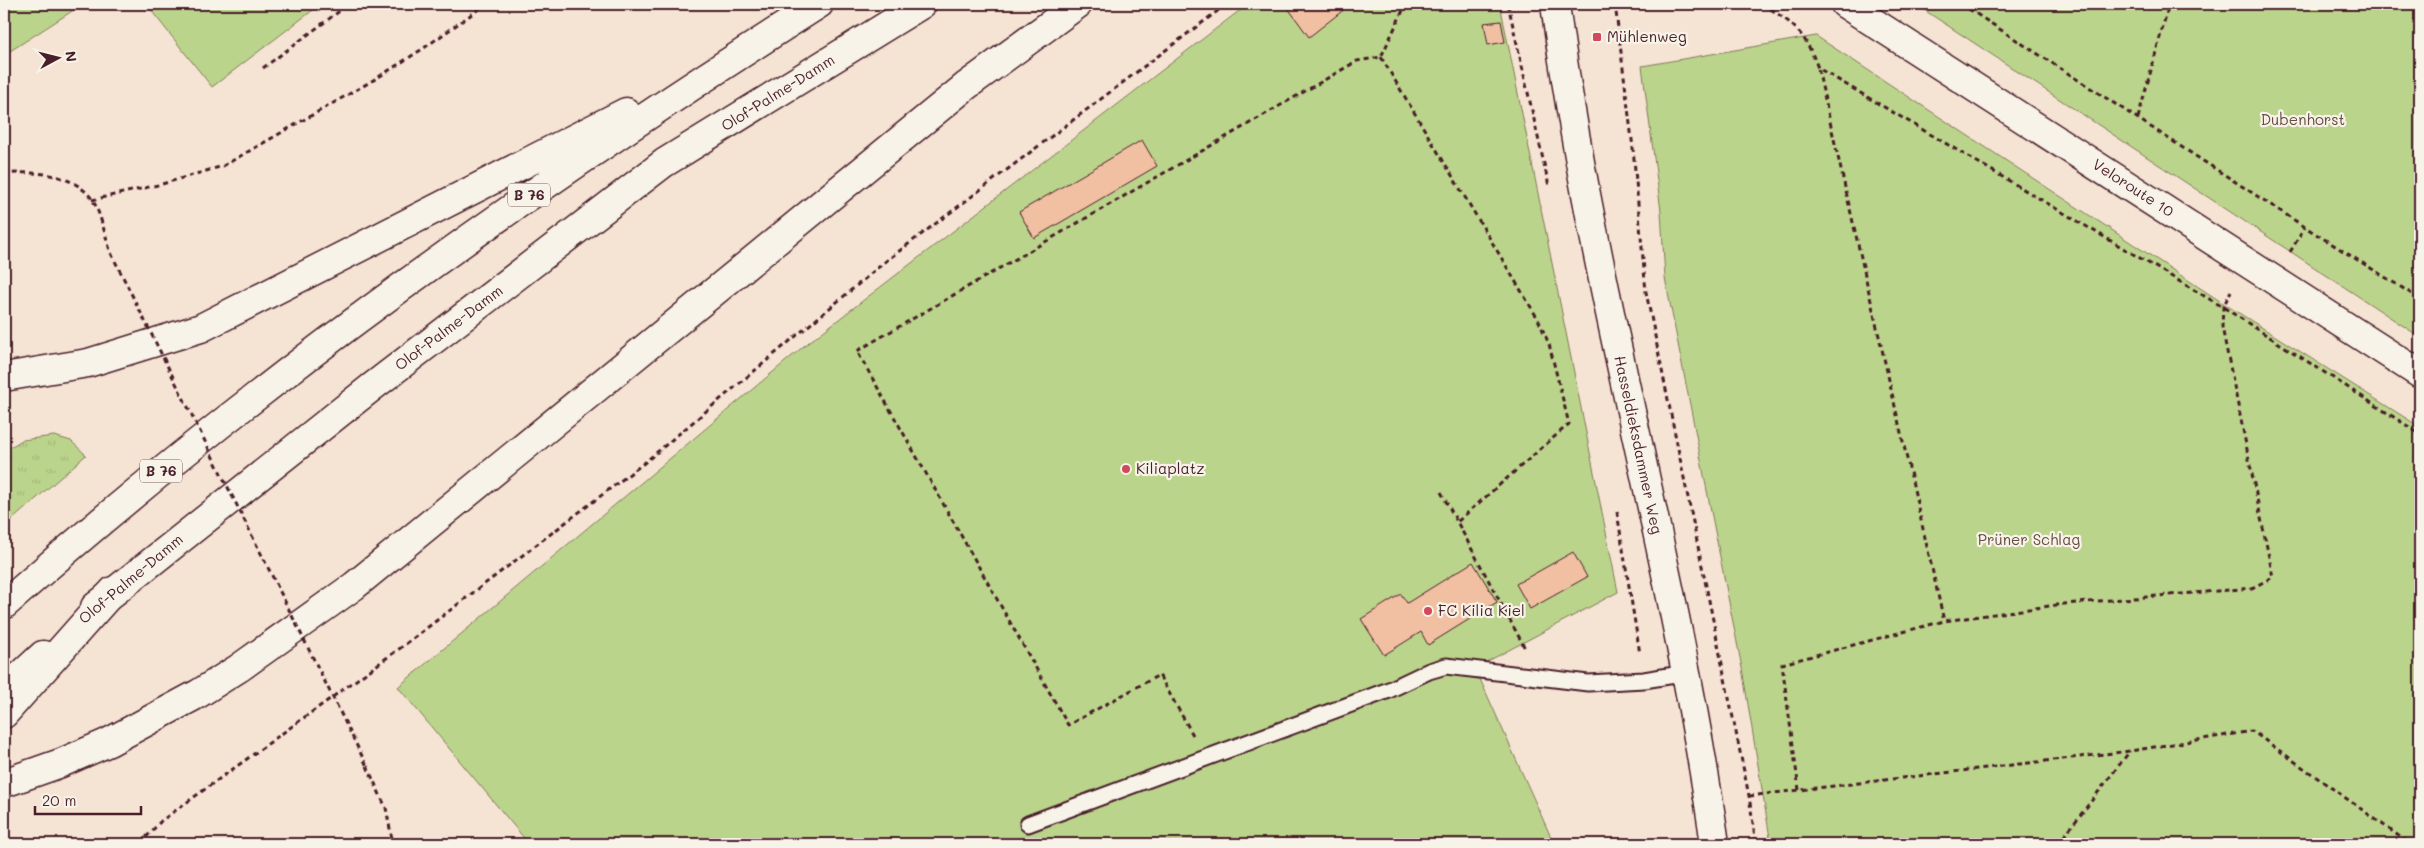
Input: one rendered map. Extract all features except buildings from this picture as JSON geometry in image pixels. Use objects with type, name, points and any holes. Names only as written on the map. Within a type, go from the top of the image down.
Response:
[{"type":"main road","name":"B 76","points":[[4,605],[146,483],[324,344],[526,197],[741,53],[819,4]]},
{"type":"main road","name":"Olof-Palme-Damm","points":[[4,691],[112,591],[372,387],[664,163],[922,4]]},
{"type":"main road","points":[[12,781],[109,742],[198,694],[239,668],[346,591],[966,86],[1078,4]]},
{"type":"main road","name":"Hasseldieksdammer Weg","points":[[1549,4],[1561,45]]},
{"type":"main road","name":"Hasseldieksdammer Weg","points":[[1555,4],[1574,130],[1686,673],[1715,844]]},
{"type":"main road","name":"Veloroute 10","points":[[1845,4],[2420,374]]},
{"type":"main road","points":[[4,376],[88,363],[201,328],[741,53]]},
{"type":"main road","points":[[4,714],[112,591]]},
{"type":"lane","points":[[1028,824],[1388,690],[1429,671],[1446,666],[1588,683],[1618,682],[1686,673]]},
{"type":"path","points":[[263,68],[349,4]]},
{"type":"path","points":[[92,200],[162,184],[223,166],[378,78],[432,43],[486,4]]},
{"type":"path","points":[[140,844],[161,821],[399,650],[644,463],[886,261],[1227,4]]},
{"type":"path","points":[[1381,58],[1406,4]]},
{"type":"path","points":[[1614,4],[1634,157],[1646,292],[1749,796],[1756,844]]},
{"type":"path","points":[[1762,4],[1791,23],[1808,43],[1818,68],[1944,621]]},
{"type":"path","points":[[1961,4],[2305,227],[2420,299]]},
{"type":"path","points":[[2138,118],[2169,4]]},
{"type":"path","points":[[1381,58],[1538,319],[1549,344],[1569,424],[1457,522]]},
{"type":"path","points":[[1207,758],[1159,675],[1068,725],[857,351],[1357,61],[1381,58]]},
{"type":"path","points":[[1818,68],[2223,307],[2420,434]]},
{"type":"path","points":[[4,174],[24,172],[64,178],[78,185],[92,200],[111,253],[367,766],[386,808],[393,844]]},
{"type":"path","points":[[1799,790],[1782,664],[1944,621],[2064,604],[2252,588],[2273,577],[2222,327],[2223,307],[2248,262]]},
{"type":"path","points":[[1441,492],[1539,678]]},
{"type":"path","points":[[1749,796],[2130,750],[2252,731],[2410,844]]},
{"type":"path","points":[[2058,844],[2130,750]]},
{"type":"green space","points":[[4,4],[83,4],[4,55]]},
{"type":"green space","points":[[146,4],[321,4],[212,87]]},
{"type":"green space","name":"Kiliaplatz","points":[[1248,4],[1500,4],[1618,592],[1475,668],[1554,844],[529,844],[398,687],[804,346]]},
{"type":"green space","name":"Dubenhorst","points":[[1915,4],[2420,4],[2420,337]]},
{"type":"green space","name":"Prüner Schlag","points":[[1816,36],[2223,303],[2420,427],[2420,844],[1771,844],[1742,668],[1665,278],[1661,211],[1642,66]]},
{"type":"green space","points":[[54,436],[71,441],[86,455],[4,527],[4,451],[22,440]]},
{"type":"place","name":"Mühlenweg","points":[[1597,37]]},
{"type":"place","name":"Kiliaplatz","points":[[1126,469]]},
{"type":"place","name":"FC Kilia Kiel","points":[[1428,611]]}]
